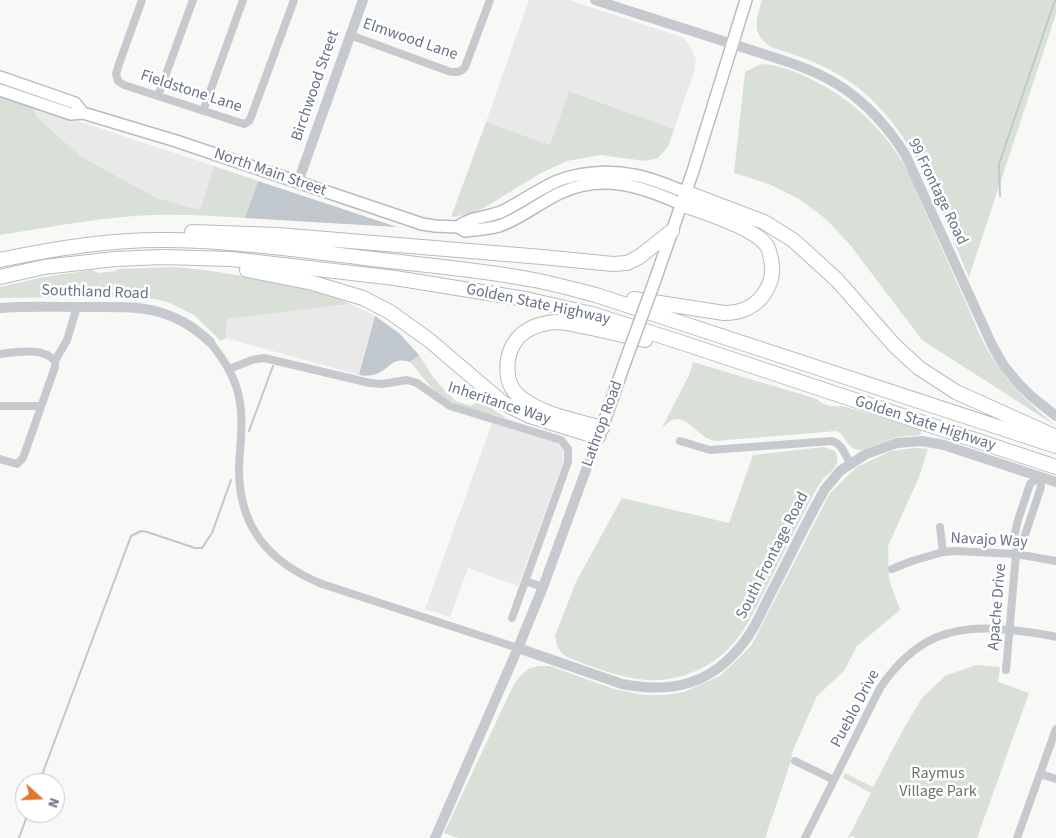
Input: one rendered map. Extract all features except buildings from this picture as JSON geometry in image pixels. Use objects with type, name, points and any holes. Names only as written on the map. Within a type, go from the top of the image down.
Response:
[{"type":"highway","points":[[596,295],[664,302],[730,313],[748,308],[762,297],[769,285],[772,269],[768,247],[758,236],[683,198]]},
{"type":"highway","points":[[683,198],[764,222],[793,240],[837,280],[894,345],[919,368],[956,392],[1056,437]]},
{"type":"highway","points":[[41,251],[113,236],[168,232],[213,232],[356,241],[613,264],[627,263],[639,257],[672,231]]},
{"type":"highway","name":"Golden State Highway","points":[[0,260],[41,251],[120,242],[167,240],[239,243],[535,280],[596,295],[1056,446]]},
{"type":"highway","name":"Golden State Highway","points":[[0,277],[44,267],[89,261],[154,258],[231,259],[395,278],[525,300],[592,314],[1056,467]]},
{"type":"highway","points":[[190,258],[305,281],[363,298],[390,312],[429,340],[503,403],[530,416],[600,433]]},
{"type":"highway","points":[[600,433],[542,410],[518,396],[510,385],[507,364],[518,338],[537,326],[557,322],[570,324],[653,342],[915,421]]},
{"type":"main road","name":"Lathrop Road","points":[[600,433],[672,231],[746,0]]},
{"type":"main road","name":"North Main Street","points":[[0,76],[75,103],[83,113]]},
{"type":"main road","name":"North Main Street","points":[[0,90],[71,114],[83,113],[176,141],[422,224],[458,227],[464,222],[503,211],[565,178],[597,173],[632,174],[683,198]]},
{"type":"street","name":"Fieldstone Lane","points":[[142,0],[126,42],[117,78],[124,85],[244,124],[249,121],[256,105],[294,0]]},
{"type":"street","points":[[158,96],[193,0]]},
{"type":"street","points":[[203,111],[243,0]]},
{"type":"street","name":"Birchwood Street","points":[[298,182],[363,0]]},
{"type":"street","name":"Elmwood Lane","points":[[350,35],[456,73],[465,67],[490,0]]},
{"type":"street","name":"99 Frontage Road","points":[[594,0],[800,66],[836,83],[856,98],[887,128],[905,154],[992,345],[1004,366],[1018,383],[1056,416]]},
{"type":"street","name":"Southland Road","points":[[0,308],[23,306],[131,307],[154,310],[180,320],[210,342]]},
{"type":"street","points":[[0,458],[15,464],[23,458],[55,367],[55,361],[67,340],[77,307]]},
{"type":"street","points":[[210,342],[229,369],[240,402],[242,426],[239,470],[242,500],[255,533],[275,558],[304,577],[322,584],[518,648]]},
{"type":"street","points":[[0,354],[31,352],[48,354],[55,361]]},
{"type":"street","name":"Inheritance Way","points":[[229,369],[252,360],[264,358],[370,383],[382,384],[407,380],[417,383],[450,406],[560,440],[568,449],[568,462],[512,618]]},
{"type":"street","points":[[0,406],[41,406]]},
{"type":"street","name":"Lathrop Road","points":[[435,838],[543,587],[600,433]]},
{"type":"street","points":[[680,441],[710,450],[832,441],[838,443],[850,464]]},
{"type":"street","name":"South Frontage Road","points":[[518,648],[622,684],[659,689],[691,683],[709,675],[731,657],[745,641],[825,489],[840,471],[866,454],[897,443],[922,441],[944,445],[1056,482]]},
{"type":"street","name":"Apache Drive","points":[[1006,670],[1017,550],[1024,538],[1041,488],[1039,476]]},
{"type":"street","points":[[940,527],[943,552]]},
{"type":"street","name":"Navajo Way","points":[[892,568],[943,552],[955,551],[1017,550],[1056,561]]},
{"type":"street","points":[[525,580],[543,587]]},
{"type":"street","name":"Pueblo Drive","points":[[805,838],[880,688],[895,667],[908,654],[931,640],[959,630],[978,628],[1009,630],[1056,637]]},
{"type":"street","points":[[1017,838],[1056,729]]},
{"type":"street","points":[[795,761],[834,780]]},
{"type":"street","points":[[1040,774],[1056,779]]},
{"type":"shaded area","points":[[529,0],[569,0],[682,37],[691,47],[696,60],[694,72],[674,129],[570,91],[550,145],[486,122]]},
{"type":"shaded area","points":[[32,106],[214,166],[200,210],[157,198],[80,156],[36,116]]},
{"type":"shaded area","points":[[258,181],[397,227],[245,218]]},
{"type":"shaded area","points":[[350,304],[375,316],[359,375],[226,338],[227,319]]},
{"type":"shaded area","points":[[375,316],[399,333],[419,355],[410,362],[395,362],[374,375],[359,375]]},
{"type":"shaded area","points":[[492,423],[553,441],[563,449],[563,462],[518,586],[468,568],[450,617],[425,609]]},
{"type":"green space","points":[[762,0],[1056,0],[1056,14],[969,277],[932,190],[902,135],[883,111],[860,90],[834,72],[803,58],[771,47],[765,42],[760,37],[757,26]]},
{"type":"green space","points":[[761,64],[793,71],[835,92],[873,123],[889,142],[911,180],[988,351],[1013,386],[1056,426],[922,340],[851,246],[826,219],[799,199],[769,184],[734,173],[745,72]]},
{"type":"green space","points":[[569,91],[674,129],[668,147],[658,158],[645,161],[600,155],[567,161],[541,173],[482,209],[470,214],[451,217],[486,122],[550,145]]},
{"type":"green space","points":[[0,95],[32,106],[36,116],[80,156],[157,198],[200,210],[214,166],[258,181],[245,218],[176,215],[134,216],[0,235]]},
{"type":"green space","points":[[173,267],[198,269],[292,286],[321,293],[350,304],[227,319],[226,338],[221,341],[194,315],[170,303],[155,299],[132,296],[0,298],[0,287],[44,277],[91,270],[99,273],[116,271],[117,269]]},
{"type":"green space","points":[[419,355],[433,377],[456,401],[471,406],[480,399],[508,419],[463,406],[439,394],[410,362]]},
{"type":"green space","points":[[693,362],[817,399],[829,406],[842,406],[922,429],[920,435],[897,437],[861,450],[850,446],[837,431],[715,441],[701,434],[682,420],[676,419],[669,422],[661,430],[690,373]]},
{"type":"green space","points":[[824,447],[835,451],[837,464],[814,492],[749,621],[740,635],[719,658],[705,667],[688,674],[652,680],[617,675],[562,654],[555,636],[576,582],[622,498],[729,523],[753,455]]},
{"type":"green space","points":[[915,448],[928,449],[919,477],[888,546],[889,579],[900,610],[857,646],[844,671],[817,696],[793,750],[765,838],[458,838],[444,833],[514,684],[521,675],[530,668],[550,666],[614,689],[644,695],[665,695],[684,692],[720,676],[751,646],[830,493],[857,467],[891,451]]},
{"type":"green space","name":"Raymus Village Park","points":[[976,665],[1000,667],[998,682],[1029,693],[977,838],[855,838],[853,836],[848,838],[871,793],[843,778],[845,773],[873,787],[922,698],[945,676]]},
{"type":"waterway","points":[[1000,196],[999,164],[1055,0]]},
{"type":"waterway","points":[[249,431],[273,366]]},
{"type":"waterway","points":[[43,773],[131,536],[141,531],[147,532],[195,548],[202,548],[212,533],[231,480]]},
{"type":"waterway","points":[[19,838],[24,823]]}]
